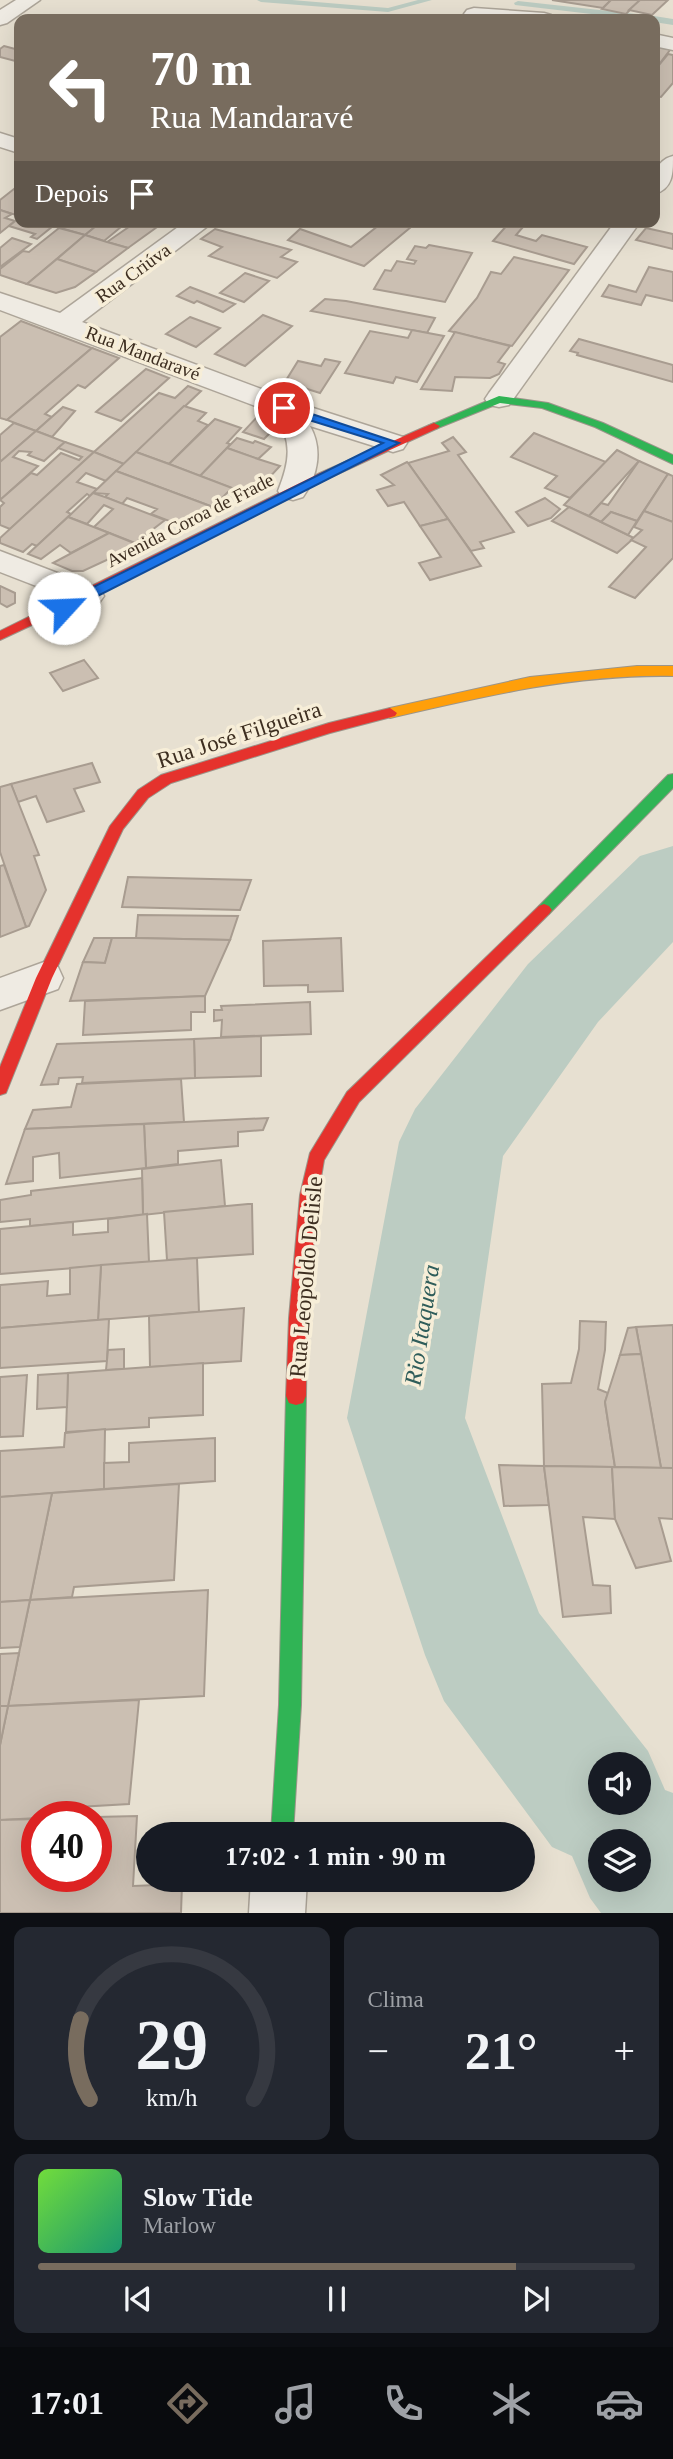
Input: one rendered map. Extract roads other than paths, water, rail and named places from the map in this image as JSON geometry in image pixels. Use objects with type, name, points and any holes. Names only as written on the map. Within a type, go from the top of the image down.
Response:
[{"type":"street","points":[[0,19],[30,0]]},
{"type":"street","points":[[479,11],[503,14]]},
{"type":"street","points":[[660,179],[673,163]]},
{"type":"street","name":"Rua Criúva","points":[[65,323],[193,228]]},
{"type":"street","points":[[624,228],[499,399],[544,405],[599,425],[673,460]]},
{"type":"street","name":"Rua Mandaravé","points":[[0,301],[65,323],[284,408],[393,443]]},
{"type":"street","name":"Avenida Coroa de Frade","points":[[0,636],[88,596],[393,443],[499,399]]},
{"type":"street","points":[[284,408],[299,428],[306,446],[304,462],[293,491]]},
{"type":"street","points":[[0,561],[88,596]]},
{"type":"street","name":"Rua José Filgueira","points":[[0,1088],[44,978],[117,826],[143,794],[166,779],[329,728],[511,684],[631,669],[673,671]]},
{"type":"street","name":"Rua Leopoldo Delisle","points":[[283,1822],[290,1705],[298,1318],[309,1195],[316,1158],[353,1097],[527,928],[673,779]]},
{"type":"street","points":[[0,994],[44,978]]},
{"type":"street","points":[[277,1913],[278,1892]]},
{"type":"waterway","points":[[261,0],[388,10],[428,0]]},
{"type":"waterway","points":[[518,3],[611,14]]},
{"type":"waterway","points":[[660,20],[673,22]]},
{"type":"waterway","name":"Rio Itaquera","points":[[588,1783],[490,1655],[406,1418],[452,1142],[563,993],[673,882]]},
{"type":"waterway","name":"Rio Itaquera","points":[[651,1865],[673,1893]]}]
